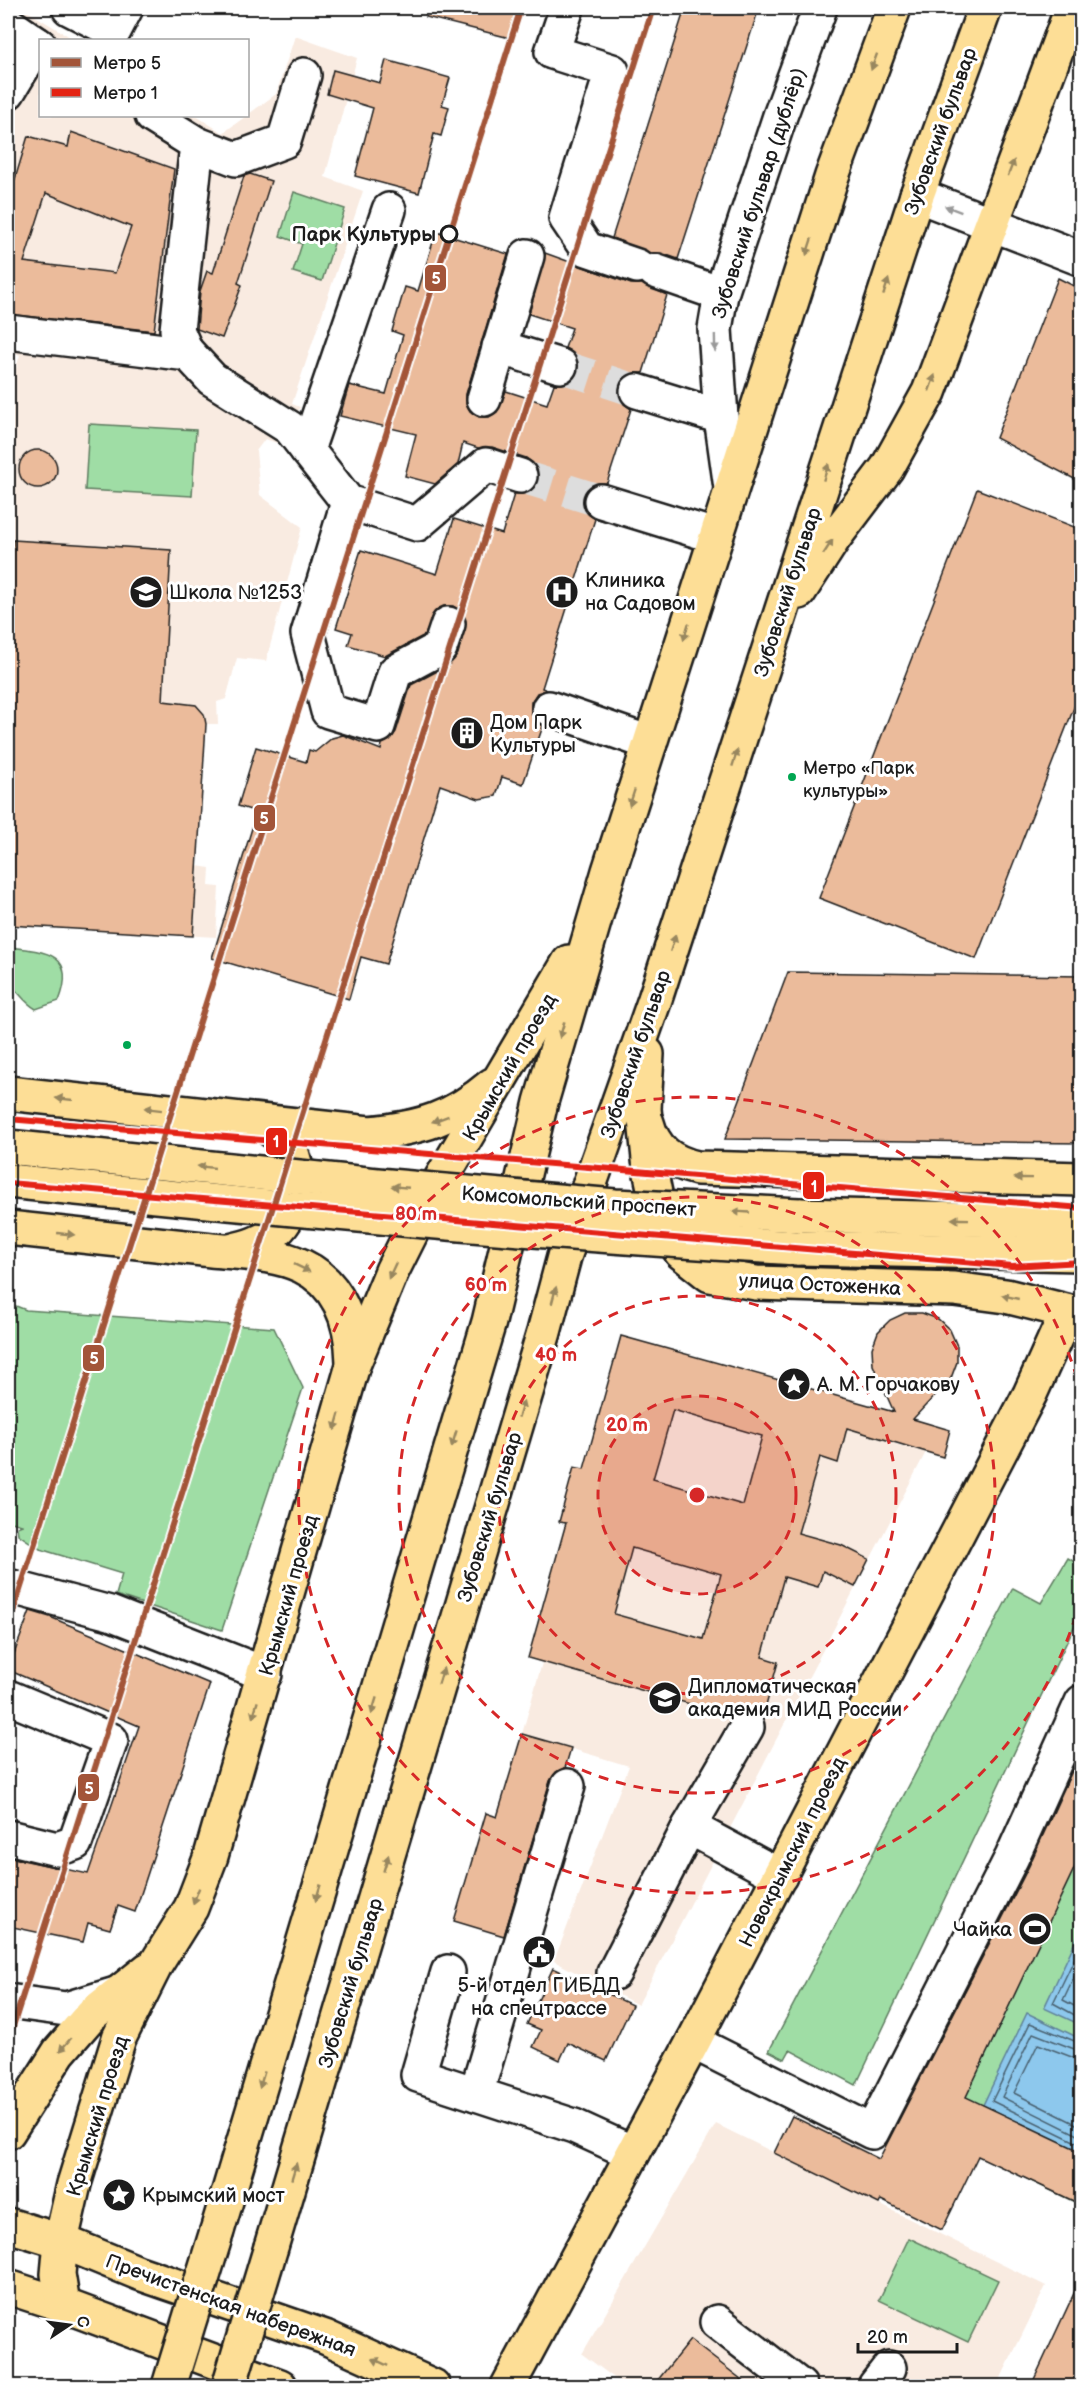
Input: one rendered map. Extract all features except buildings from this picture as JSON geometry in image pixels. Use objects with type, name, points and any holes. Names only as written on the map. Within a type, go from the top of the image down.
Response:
[{"type":"main road","points":[[169,2386],[489,1322],[541,1102],[597,914],[715,536],[832,176],[894,8]]},
{"type":"main road","name":"Зубовский бульвар","points":[[229,2386],[544,1332],[564,1257],[655,999],[917,195],[985,8]]},
{"type":"main road","points":[[774,631],[834,538],[887,468],[929,392],[990,223],[1072,8]]},
{"type":"main road","name":"Крымский проезд","points":[[63,2305],[58,2274],[61,2241],[74,2184],[118,2038],[156,1964],[164,1954],[195,1898],[211,1856],[353,1365],[392,1271],[422,1213],[505,1075],[597,914]]},
{"type":"main road","name":"улица Остоженка","points":[[655,999],[646,1059],[644,1109],[650,1169],[660,1217],[681,1252],[710,1275],[756,1283],[954,1289],[1006,1296],[1074,1314]]},
{"type":"main road","points":[[8,1093],[369,1133],[420,1126],[451,1115],[505,1075]]},
{"type":"main road","points":[[644,1109],[656,1145],[678,1164],[697,1168],[1082,1179]]},
{"type":"main road","points":[[225,1252],[253,1245],[278,1229],[289,1214],[295,1191],[295,1169],[290,1149],[269,1128],[252,1120]]},
{"type":"main road","name":"Комсомольский проспект","points":[[8,1147],[377,1185],[615,1206],[799,1215],[1082,1222]]},
{"type":"main road","name":"Комсомольский проспект","points":[[8,1181],[374,1218],[617,1238],[797,1248],[1082,1254]]},
{"type":"main road","points":[[8,1228],[225,1252],[282,1260],[302,1266],[335,1293],[345,1312],[352,1333],[353,1365]]},
{"type":"main road","name":"Новокрымский проезд","points":[[508,2386],[693,2042],[1030,1394],[1074,1314]]},
{"type":"main road","points":[[8,2132],[59,2052],[91,2015],[156,1964]]},
{"type":"main road","name":"Пречистенская набережная","points":[[8,2225],[61,2241],[139,2273],[325,2337],[433,2386]]},
{"type":"main road","points":[[8,2287],[63,2305],[280,2386]]},
{"type":"street","points":[[69,8],[114,31],[126,8]]},
{"type":"street","points":[[567,8],[552,52],[612,71],[566,218],[587,249],[722,294]]},
{"type":"street","name":"Зубовский бульвар (дублёр)","points":[[731,488],[721,417],[715,329],[722,294],[780,116],[820,8]]},
{"type":"street","points":[[8,24],[39,45],[8,92]]},
{"type":"street","points":[[154,117],[197,144],[236,159],[284,141],[304,75]]},
{"type":"street","points":[[197,144],[177,330],[186,351],[212,379],[290,428],[348,502],[417,524],[486,465],[520,476]]},
{"type":"street","points":[[917,195],[1082,259]]},
{"type":"street","points":[[307,450],[389,210]]},
{"type":"street","points":[[484,399],[527,256]]},
{"type":"street","points":[[8,332],[180,353],[186,351]]},
{"type":"street","points":[[500,347],[560,366]]},
{"type":"street","points":[[637,391],[721,417]]},
{"type":"street","points":[[601,501],[715,536]]},
{"type":"street","points":[[348,502],[308,634],[328,711],[378,726],[395,672],[440,648],[447,624]]},
{"type":"street","points":[[549,708],[650,742]]},
{"type":"street","points":[[8,1586],[110,1613],[265,1674]]},
{"type":"street","points":[[8,1697],[111,1740],[75,1843],[57,1849],[8,1837]]},
{"type":"street","points":[[693,2042],[872,2133],[1012,1857],[1082,1702]]},
{"type":"street","points":[[614,1973],[689,1827],[747,1727]]},
{"type":"street","points":[[476,2094],[568,1786]]},
{"type":"street","points":[[689,1827],[780,1876]]},
{"type":"street","points":[[448,1972],[411,2073],[586,2131],[633,2153]]},
{"type":"street","points":[[8,2001],[66,2009],[116,1994]]},
{"type":"street","points":[[717,2322],[800,2386]]},
{"type":"shaded area","points":[[8,8],[22,8],[73,39],[39,39],[39,117],[198,117],[223,133],[245,117],[249,117],[249,114],[276,94],[295,36],[357,58],[325,177],[363,191],[292,404],[300,407],[283,445],[265,439],[256,451],[260,495],[302,527],[266,661],[237,658],[226,699],[217,702],[218,724],[206,724],[197,866],[210,868],[209,886],[219,887],[216,937],[8,925],[8,395],[20,355],[8,350]]},
{"type":"shaded area","name":"Дипломатическая академия МИД России","points":[[621,1336],[855,1401],[895,1441],[895,1444],[926,1452],[638,2005],[554,1961],[629,1766],[522,1734],[542,1663],[528,1658],[566,1524],[559,1522],[574,1467],[584,1469]]},
{"type":"shaded area","points":[[716,2124],[1046,2286],[997,2386],[625,2386],[582,2354]]},
{"type":"green space","points":[[294,192],[345,209],[322,281],[293,272],[302,244],[280,236]]},
{"type":"green space","points":[[89,424],[196,430],[192,496],[85,490]]},
{"type":"green space","points":[[8,947],[45,953],[61,964],[64,985],[59,1001],[36,1009],[8,983]]},
{"type":"green space","points":[[16,1306],[26,1310],[274,1328],[303,1388],[222,1630],[116,1595],[122,1574],[40,1549],[18,1534],[17,1527],[22,1525],[8,1521],[8,1309]]},
{"type":"green space","points":[[1068,1558],[1081,1566],[1081,1612],[856,2085],[790,2050],[785,2059],[769,2051],[1013,1588],[1041,1603]]},
{"type":"green space","name":"Чайка","points":[[1081,1731],[1081,2205],[899,2117]]},
{"type":"green space","points":[[8,2033],[13,2053],[8,2077]]},
{"type":"green space","points":[[909,2238],[998,2280],[968,2342],[879,2300]]},
{"type":"water","points":[[1081,1929],[1081,2025],[1044,2008]]},
{"type":"water","points":[[1027,2013],[1081,2039],[1081,2152],[983,2105]]},
{"type":"tunnel","points":[[560,366],[637,391]]},
{"type":"tunnel","points":[[520,476],[601,501]]},
{"type":"metro line","name":"5","points":[[8,1628],[521,8]]},
{"type":"metro line","name":"5","points":[[8,2042],[653,8]]},
{"type":"metro line","name":"1","points":[[8,1119],[1082,1208]]},
{"type":"metro line","name":"1","points":[[8,1183],[1012,1266],[1082,1262]]},
{"type":"place","name":"Парк Культуры","points":[[449,234]]},
{"type":"place","name":"Школа №1253","points":[[146,592]]},
{"type":"place","name":"Клиника на Садовом","points":[[562,592]]},
{"type":"place","name":"Дом Парк Культуры","points":[[467,733]]},
{"type":"place","name":"Метро «Парк культуры»","points":[[792,777]]},
{"type":"place","name":"А. М. Горчакову","points":[[794,1384]]},
{"type":"place","name":"Дипломатическая академия МИД России","points":[[665,1698]]},
{"type":"place","name":"Чайка","points":[[1035,1929]]},
{"type":"place","name":"5-й отдел ГИБДД на спецтрассе","points":[[539,1952]]},
{"type":"place","name":"Крымский мост","points":[[119,2195]]}]
